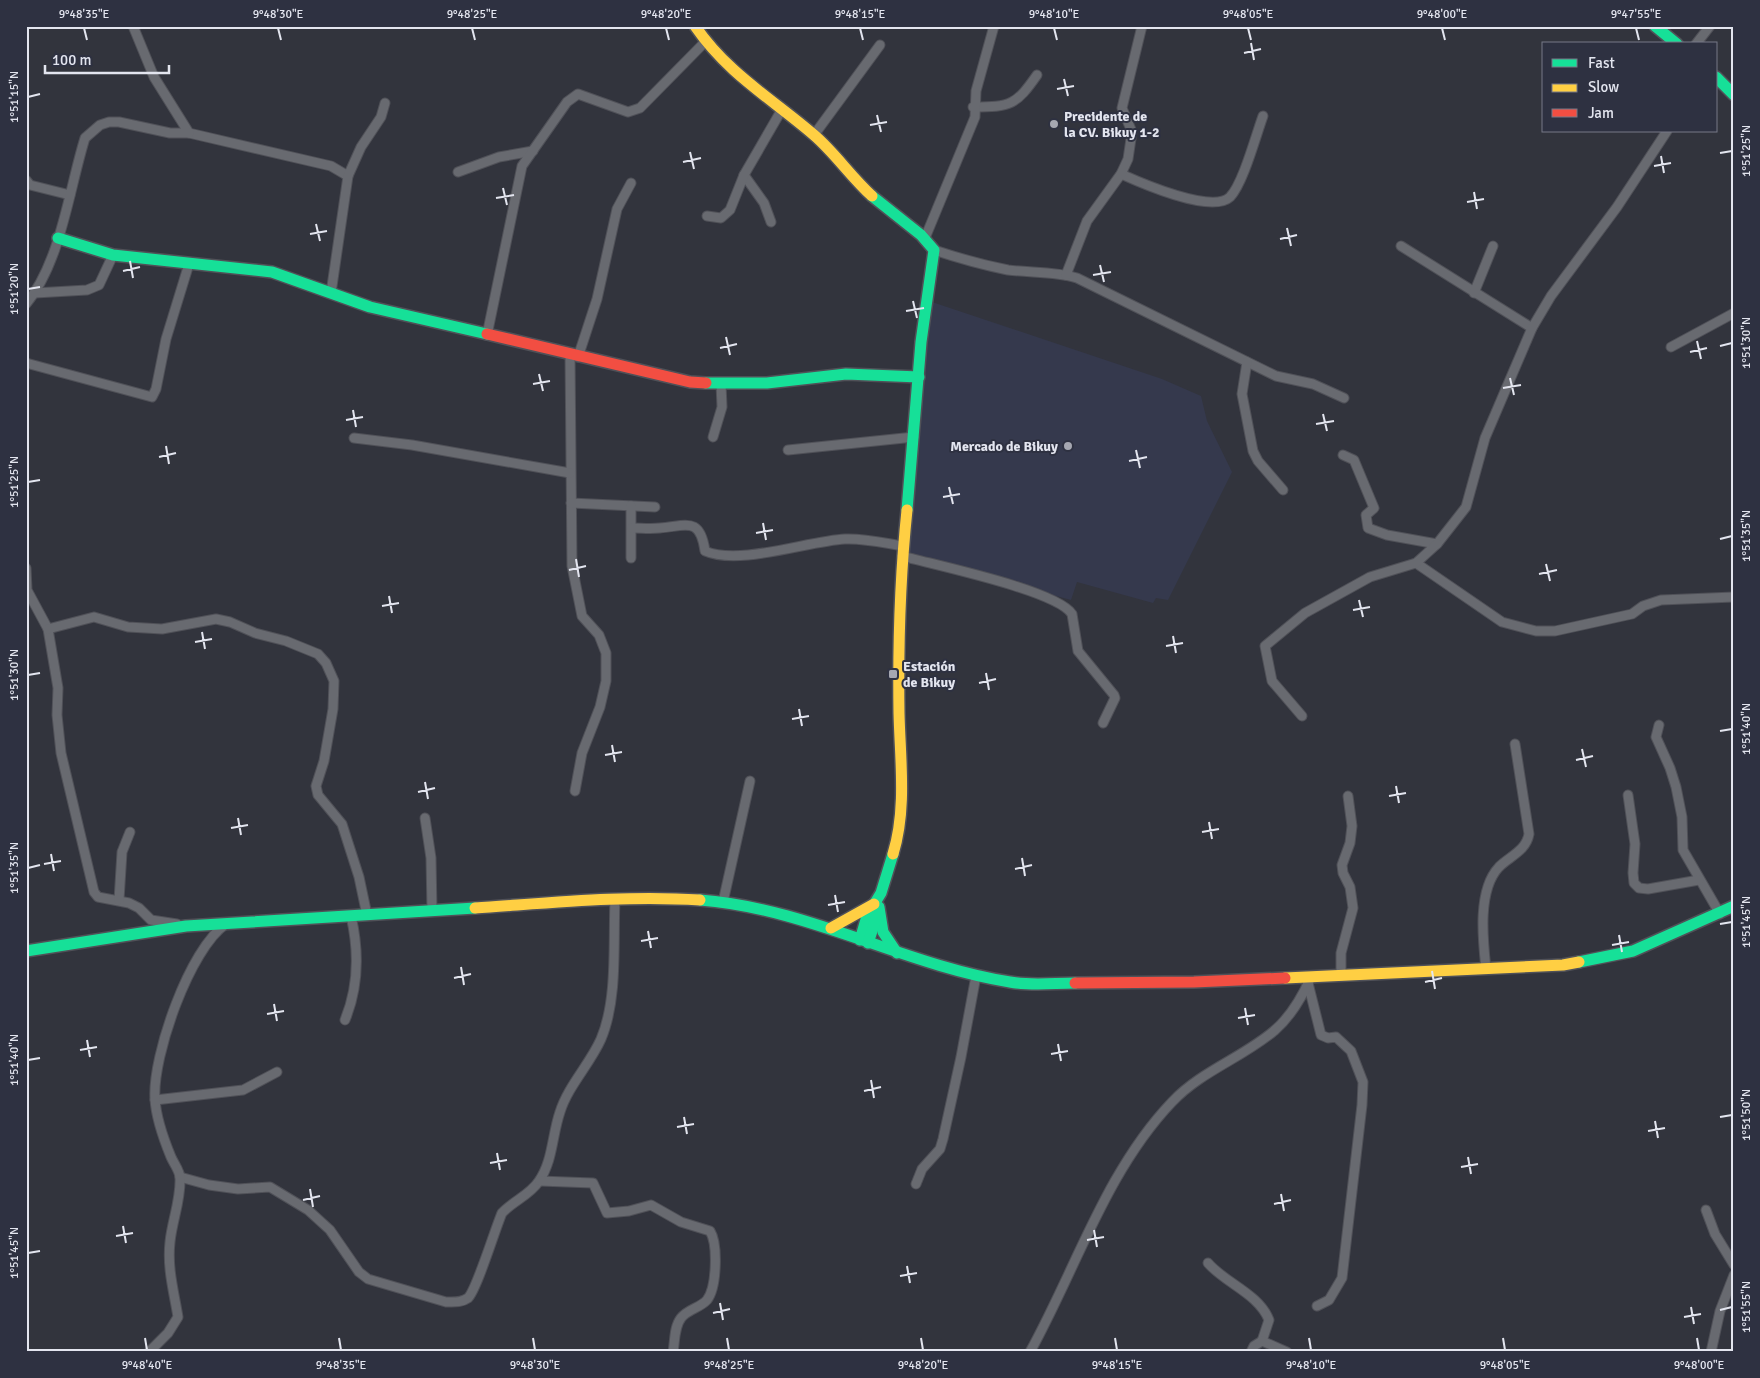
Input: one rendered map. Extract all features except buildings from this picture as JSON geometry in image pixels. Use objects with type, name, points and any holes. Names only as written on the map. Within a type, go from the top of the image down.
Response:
[{"type":"street","points":[[133,26],[138,33],[154,77],[189,133]]},
{"type":"street","points":[[695,26],[705,42],[737,75],[780,111],[814,135],[870,194],[925,238],[934,250],[1010,270],[1066,274],[1092,284],[1276,376],[1313,384],[1344,398]]},
{"type":"street","points":[[925,238],[974,117],[973,107],[994,26]]},
{"type":"street","points":[[1066,274],[1087,222],[1121,174],[1128,159],[1132,132],[1122,108],[1142,26]]},
{"type":"street","points":[[1655,26],[1675,42]]},
{"type":"street","points":[[1698,42],[1710,26]]},
{"type":"street","points":[[487,335],[522,166],[567,102],[578,94],[628,112],[640,108],[705,42]]},
{"type":"street","points":[[814,135],[880,45]]},
{"type":"street","points":[[973,107],[995,107],[1017,101],[1037,75]]},
{"type":"street","points":[[1718,79],[1734,95]]},
{"type":"street","points":[[331,293],[348,176],[361,147],[381,117],[385,103]]},
{"type":"street","points":[[707,216],[716,218],[725,216],[730,210],[744,175],[780,111]]},
{"type":"street","points":[[1121,174],[1177,195],[1209,203],[1223,202],[1235,190],[1263,116]]},
{"type":"street","points":[[26,304],[35,293],[58,238],[85,138],[100,125],[119,122],[170,133],[189,133],[331,166],[348,176]]},
{"type":"street","points":[[1302,716],[1272,681],[1265,646],[1305,612],[1370,577],[1416,563],[1437,544],[1466,506],[1485,438],[1532,328],[1551,296],[1617,207],[1666,132]]},
{"type":"street","points":[[458,172],[468,170],[490,160],[533,151]]},
{"type":"street","points":[[513,154],[522,166]]},
{"type":"street","points":[[744,175],[764,204],[771,222]]},
{"type":"street","points":[[26,180],[30,185],[70,195]]},
{"type":"street","points":[[575,791],[582,753],[602,698],[606,681],[606,653],[600,635],[582,616],[572,566],[570,473],[574,356],[596,299],[617,209],[631,183]]},
{"type":"street","points":[[58,238],[113,255],[272,272],[370,307],[690,382],[721,384],[767,383],[846,374],[919,377]]},
{"type":"street","points":[[1401,246],[1532,328]]},
{"type":"street","points":[[1474,293],[1493,246]]},
{"type":"street","points":[[864,941],[864,923],[877,904],[896,845],[901,803],[899,665],[902,551],[934,250]]},
{"type":"street","points":[[35,293],[87,290],[98,285],[113,255]]},
{"type":"street","points":[[26,363],[152,398],[156,389],[166,339],[189,264]]},
{"type":"street","points":[[1671,347],[1734,313]]},
{"type":"street","points":[[1247,362],[1242,394],[1253,451],[1258,461],[1283,490]]},
{"type":"street","points":[[713,437],[722,407],[721,384]]},
{"type":"street","points":[[788,450],[875,439],[914,437]]},
{"type":"street","points":[[354,438],[412,445],[570,473]]},
{"type":"street","points":[[1342,456],[1354,460],[1374,508],[1366,515],[1368,528],[1387,535],[1437,544]]},
{"type":"street","points":[[571,503],[655,507]]},
{"type":"street","points":[[631,506],[631,558]]},
{"type":"street","points":[[632,528],[660,528],[686,524],[698,528],[703,537],[705,551],[714,555],[768,553],[847,539],[902,551],[1044,596],[1070,610],[1078,651],[1114,695],[1115,698],[1103,723]]},
{"type":"street","points":[[1416,563],[1502,622],[1536,630],[1555,630],[1632,614],[1643,606],[1661,600],[1734,597]]},
{"type":"street","points":[[26,568],[26,590],[48,629],[58,688],[57,715],[60,752],[94,892],[98,897],[119,900],[139,908],[150,920],[186,926]]},
{"type":"street","points":[[48,629],[94,617],[128,627],[162,629],[216,619],[230,622],[255,634],[286,640],[318,654],[326,663],[334,681],[333,709],[324,761],[316,786],[318,795],[330,807],[342,824],[359,877],[367,915]]},
{"type":"street","points":[[1659,726],[1656,737],[1670,768],[1682,817],[1683,850],[1720,914]]},
{"type":"street","points":[[1486,969],[1482,922],[1492,876],[1498,868],[1528,843],[1529,834],[1515,744]]},
{"type":"street","points":[[723,902],[750,781]]},
{"type":"street","points":[[1628,795],[1635,844],[1632,873],[1634,883],[1639,888],[1648,889],[1699,880]]},
{"type":"street","points":[[1341,976],[1341,953],[1353,908],[1350,887],[1342,865],[1350,843],[1352,826],[1348,796]]},
{"type":"street","points":[[425,818],[431,858],[432,911]]},
{"type":"street","points":[[119,900],[122,852],[130,832]]},
{"type":"street","points":[[26,951],[186,926],[229,922],[614,899],[669,898],[723,902],[831,928],[897,953],[976,976],[1013,983],[1310,980],[1341,976],[1563,965],[1615,955],[1660,940],[1734,906]]},
{"type":"street","points":[[180,1177],[209,1185],[238,1189],[270,1187],[308,1210],[330,1230],[358,1272],[368,1279],[427,1298],[458,1303],[468,1297],[476,1284],[502,1213],[509,1205],[530,1192],[540,1181],[549,1160],[560,1110],[601,1039],[609,1013],[614,899]]},
{"type":"street","points":[[831,928],[877,904]]},
{"type":"street","points":[[877,904],[882,935],[897,953]]},
{"type":"street","points":[[346,1020],[352,1005],[358,961],[356,938],[351,916]]},
{"type":"street","points":[[149,1352],[168,1333],[178,1317],[169,1272],[180,1177],[171,1158],[154,1100],[158,1058],[165,1033],[187,978],[210,939],[229,922]]},
{"type":"street","points":[[916,1184],[922,1169],[934,1158],[941,1144],[953,1099],[976,976]]},
{"type":"street","points":[[1310,980],[1321,1035],[1328,1038],[1336,1037],[1351,1051],[1363,1082],[1342,1278],[1329,1300],[1317,1306]]},
{"type":"street","points":[[1030,1352],[1098,1214],[1145,1133],[1173,1100],[1276,1029],[1310,980]]},
{"type":"street","points":[[154,1100],[243,1090],[277,1072]]},
{"type":"street","points":[[540,1181],[593,1183],[607,1213],[651,1205],[681,1222],[710,1231],[715,1244],[711,1291],[707,1300],[681,1317],[676,1328],[673,1352]]},
{"type":"street","points":[[1706,1210],[1715,1234],[1734,1265]]},
{"type":"street","points":[[1208,1262],[1225,1279],[1262,1306],[1269,1320],[1262,1341],[1251,1352]]},
{"type":"street","points":[[1711,1352],[1720,1311],[1734,1276]]},
{"type":"street","points":[[1262,1341],[1287,1352]]},
{"type":"shaded area","name":"Mercado de Bikuy","points":[[932,302],[1162,379],[1201,396],[1207,421],[1232,472],[1168,600],[1156,598],[1153,603],[1077,582],[1071,600],[904,555]]},
{"type":"traffic: fast","points":[[1655,26],[1675,42]]},
{"type":"traffic: fast","points":[[1718,79],[1734,95]]},
{"type":"traffic: fast","points":[[872,196],[921,235],[934,250],[921,342],[907,510]]},
{"type":"traffic: fast","points":[[58,238],[113,255],[272,272],[370,307],[487,334]]},
{"type":"traffic: fast","points":[[706,383],[767,383],[846,374],[919,377]]},
{"type":"traffic: fast","points":[[860,940],[867,916],[881,893],[893,854]]},
{"type":"traffic: fast","points":[[700,900],[740,905],[779,914],[971,974],[1018,983],[1075,983]]},
{"type":"traffic: fast","points":[[1579,962],[1633,951],[1734,906]]},
{"type":"traffic: fast","points":[[879,907],[883,932],[897,953]]},
{"type":"traffic: fast","points":[[26,951],[186,926],[475,908]]},
{"type":"traffic: fast","points":[[868,943],[878,913]]},
{"type":"traffic: slow","points":[[695,26],[721,58],[751,85],[822,142],[872,196]]},
{"type":"traffic: slow","points":[[893,854],[900,819],[901,801],[899,637],[907,510]]},
{"type":"traffic: slow","points":[[475,908],[644,898],[700,900]]},
{"type":"traffic: slow","points":[[831,928],[874,904]]},
{"type":"traffic: slow","points":[[1285,978],[1563,965],[1579,962]]},
{"type":"traffic: jam","points":[[487,334],[690,382],[706,383]]},
{"type":"traffic: jam","points":[[1075,983],[1194,982],[1285,978]]},
{"type":"place","name":"Precidente de la CV. Bikuy 1-2","points":[[1054,124]]},
{"type":"place","name":"Mercado de Bikuy","points":[[1068,446]]},
{"type":"place","name":"Estación de Bikuy","points":[[893,674]]}]
